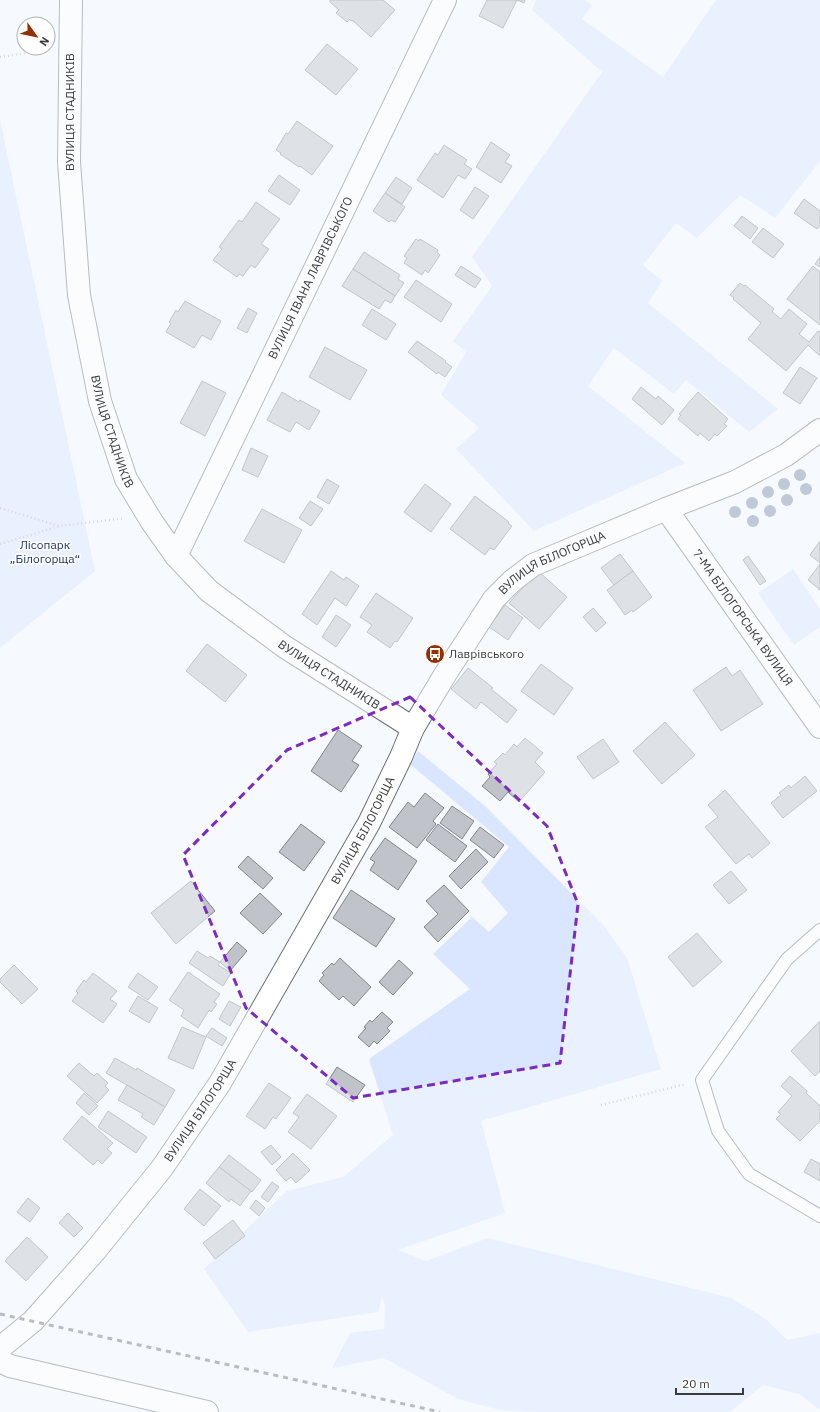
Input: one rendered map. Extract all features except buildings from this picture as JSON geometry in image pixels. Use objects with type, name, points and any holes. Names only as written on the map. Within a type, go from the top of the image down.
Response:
[{"type":"street","name":"ВУЛИЦЯ СТАДНИКІВ","points":[[71,0],[69,162],[79,295],[100,401],[126,479],[152,522],[176,556],[209,591],[285,647],[412,728]]},
{"type":"street","name":"ВУЛИЦЯ ІВАНА ЛАВРІВСЬКОГО","points":[[176,556],[445,0]]},
{"type":"street","name":"ВУЛИЦЯ БІЛОГОРЩА","points":[[0,1348],[33,1321],[96,1251],[162,1168],[220,1083],[369,823],[401,757],[412,728],[494,599],[512,581],[533,565],[666,509],[735,482],[786,455],[820,430]]},
{"type":"street","name":"7-МА БІЛОГОРСЬКА ВУЛИЦЯ","points":[[666,509],[820,727]]},
{"type":"street","points":[[0,1361],[10,1366],[207,1412]]},
{"type":"lane","points":[[820,930],[787,959],[702,1080],[718,1131],[749,1174],[820,1216]]},
{"type":"path","points":[[0,57],[71,46]]},
{"type":"path","points":[[0,508],[60,526]]},
{"type":"path","points":[[0,544],[60,526],[118,518],[152,522]]},
{"type":"path","points":[[601,1105],[702,1080]]},
{"type":"highlighted area","points":[[410,697],[547,826],[578,904],[560,1063],[353,1098],[246,1008],[183,855],[287,750]]},
{"type":"green space","points":[[536,0],[584,0],[592,5],[582,19],[663,77],[716,0],[820,0],[820,161],[775,218],[740,195],[697,238],[676,223],[643,265],[662,281],[648,303],[778,409],[749,432],[686,380],[674,394],[614,348],[588,386],[685,463],[534,531],[456,449],[479,428],[441,395],[466,352],[453,341],[492,286],[472,257],[602,72],[532,10]]},
{"type":"green space","name":"Лісопарк „Білогорща“","points":[[0,120],[95,571],[0,648]]},
{"type":"green space","points":[[793,569],[820,609],[820,627],[794,645],[758,593]]},
{"type":"green space","points":[[418,751],[485,806],[604,926],[627,958],[661,1069],[481,1121],[505,1213],[398,1250],[426,1261],[488,1238],[731,1298],[766,1319],[787,1340],[820,1333],[820,1410],[799,1394],[763,1385],[730,1412],[538,1412],[500,1410],[458,1399],[384,1358],[332,1368],[350,1333],[384,1329],[385,1306],[382,1297],[378,1312],[248,1332],[204,1269],[287,1191],[343,1177],[393,1135],[369,1059],[470,989],[433,954],[472,917],[489,932],[508,913],[481,882],[509,847],[410,764]]},
{"type":"railway","points":[[0,1314],[440,1412]]},
{"type":"place","name":"Лаврівського","points":[[435,654]]}]
